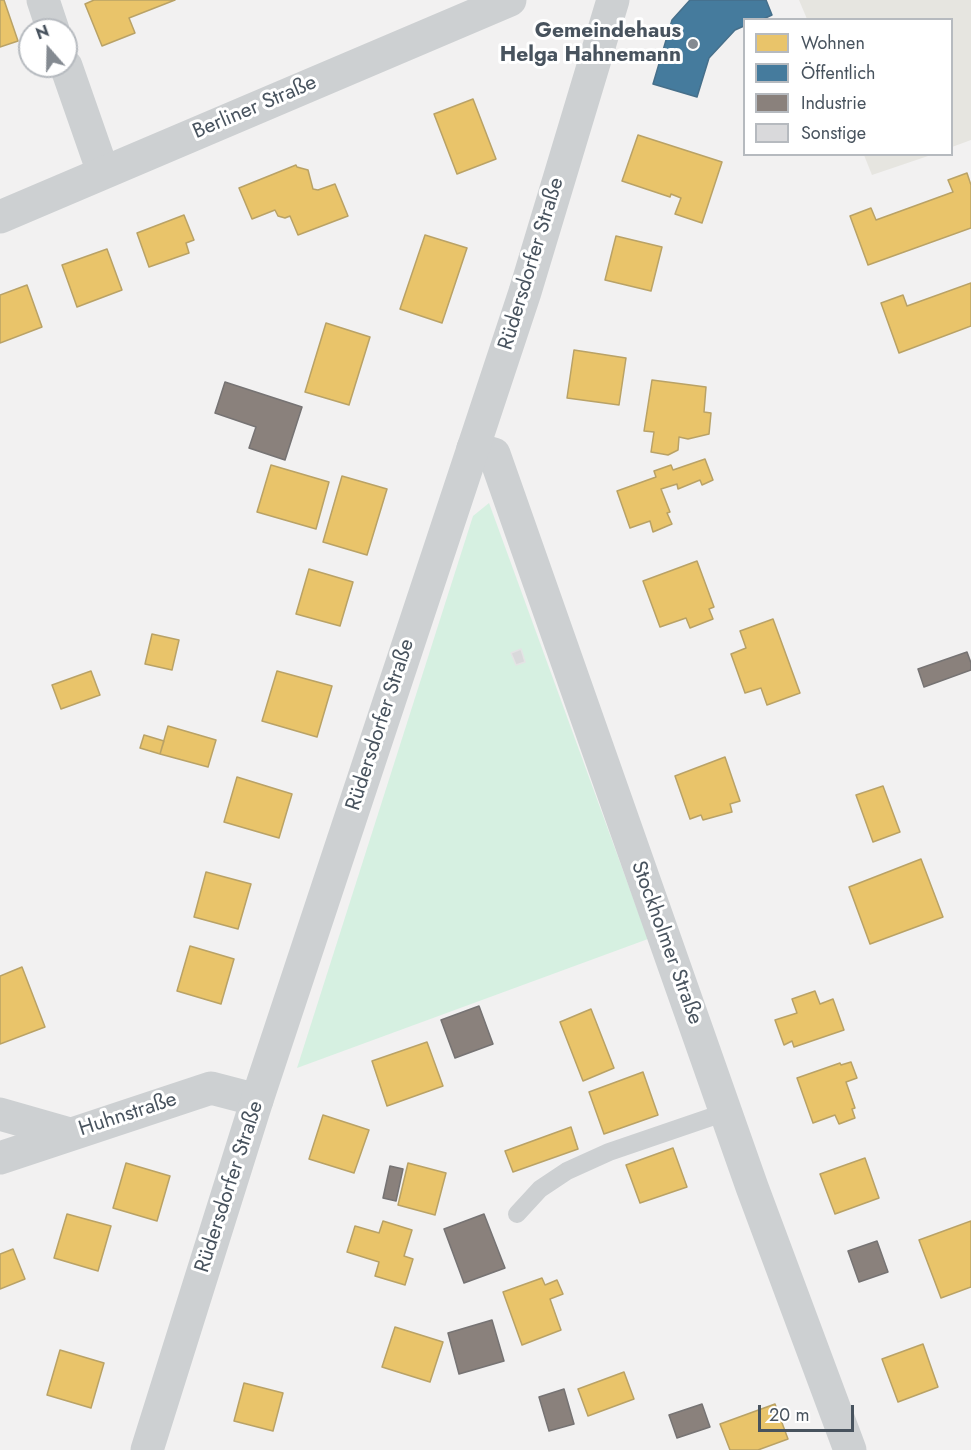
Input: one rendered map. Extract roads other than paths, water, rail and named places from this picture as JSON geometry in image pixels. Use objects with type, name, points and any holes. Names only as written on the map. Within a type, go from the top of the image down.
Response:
[{"type":"street","points":[[43,0],[49,18]]},
{"type":"street","name":"Berliner Straße","points":[[0,217],[510,0]]},
{"type":"street","name":"Rüdersdorfer Straße","points":[[147,1450],[257,1100],[525,292],[613,0]]},
{"type":"street","points":[[70,78],[103,172]]},
{"type":"street","name":"Stockholmer Straße","points":[[473,448],[494,454],[726,1112],[850,1450]]},
{"type":"street","name":"Huhnstraße","points":[[0,1158],[212,1088],[257,1100]]},
{"type":"street","points":[[0,1114],[70,1134]]},
{"type":"lane","points":[[517,1214],[540,1189],[567,1171],[609,1152],[726,1112]]},
{"type":"place","name":"Gemeindehaus Helga Hahnemann","points":[[693,44]]}]
